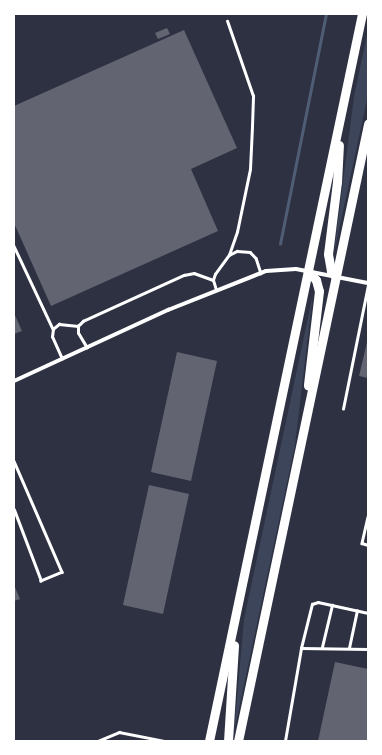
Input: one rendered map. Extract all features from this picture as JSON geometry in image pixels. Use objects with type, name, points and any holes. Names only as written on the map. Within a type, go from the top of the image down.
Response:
[{"type":"main road","points":[[209,741],[362,14]]},
{"type":"main road","points":[[336,277],[331,271],[328,254],[337,182],[340,119]]},
{"type":"main road","points":[[238,741],[368,124]]},
{"type":"main road","points":[[305,422],[319,291],[316,280],[308,271]]},
{"type":"main road","points":[[228,741],[236,613]]},
{"type":"street","points":[[14,381],[216,290],[261,273],[278,270],[308,271],[368,284]]},
{"type":"lane","points":[[216,290],[213,280],[229,255],[237,232],[250,169],[253,96],[227,21]]},
{"type":"lane","points":[[14,246],[53,330],[52,337],[62,359]]},
{"type":"lane","points":[[229,255],[237,251],[250,252],[256,258],[261,273]]},
{"type":"lane","points":[[87,348],[78,334],[78,326],[83,321],[184,275],[194,273],[213,280]]},
{"type":"lane","points":[[343,409],[368,284]]},
{"type":"lane","points":[[53,330],[59,324],[78,326]]},
{"type":"lane","points":[[14,461],[62,572],[40,582],[14,510]]},
{"type":"lane","points":[[368,517],[362,543],[368,545]]},
{"type":"lane","points":[[285,741],[301,648],[312,604],[318,602],[368,613]]},
{"type":"lane","points":[[322,647],[332,605]]},
{"type":"lane","points":[[349,648],[357,610]]},
{"type":"lane","points":[[301,648],[322,647],[368,649]]},
{"type":"lane","points":[[98,741],[120,732],[165,741]]},
{"type":"shaded area","points":[[368,30],[368,95],[334,253],[354,96]]},
{"type":"shaded area","points":[[313,294],[295,445],[234,732],[244,619]]},
{"type":"building","points":[[167,28],[170,34],[158,39],[155,33]]},
{"type":"building","points":[[184,30],[237,148],[191,169],[218,231],[51,306],[14,223],[14,106]]},
{"type":"building","points":[[14,313],[22,331],[14,334]]},
{"type":"building","points":[[368,338],[368,378],[359,376]]},
{"type":"building","points":[[177,352],[217,361],[191,481],[151,472]]},
{"type":"building","points":[[149,485],[189,494],[163,614],[123,605]]},
{"type":"building","points":[[14,585],[20,599],[14,601]]},
{"type":"building","points":[[335,662],[368,669],[368,741],[318,741]]},
{"type":"waterway","points":[[280,244],[326,14]]}]
